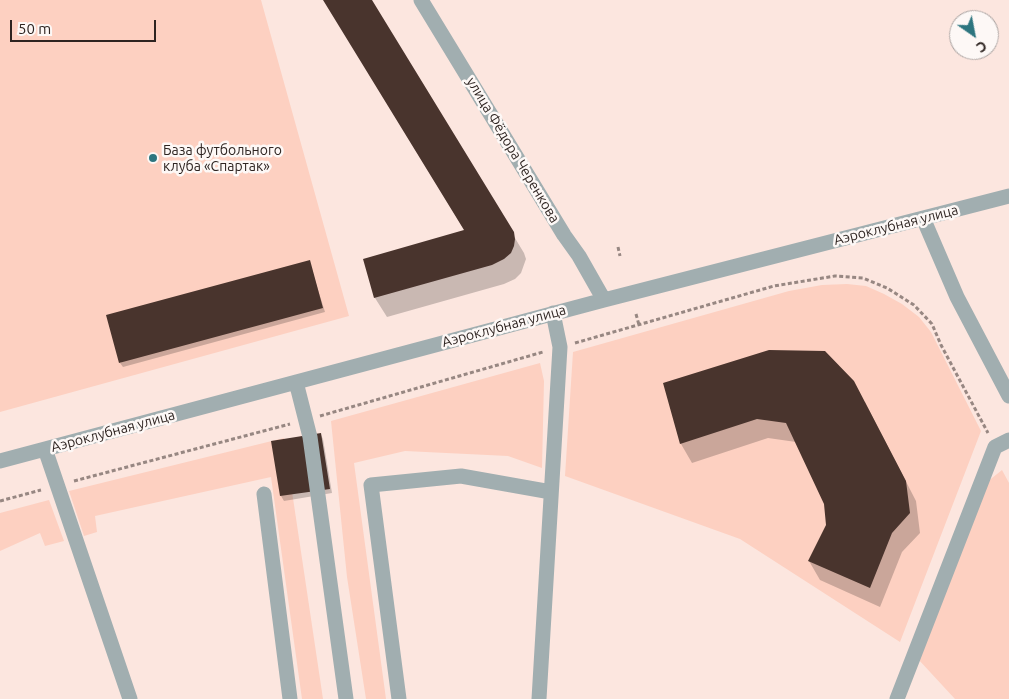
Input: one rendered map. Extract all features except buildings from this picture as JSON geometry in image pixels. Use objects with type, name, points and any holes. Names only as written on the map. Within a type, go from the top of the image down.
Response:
[{"type":"street","name":"улица Фёдора Черенкова","points":[[421,0],[579,256],[604,300]]},
{"type":"street","name":"Аэроклубная улица","points":[[0,461],[553,313],[1009,196]]},
{"type":"street","points":[[923,218],[957,297],[1009,396]]},
{"type":"street","points":[[539,699],[560,347],[553,313]]},
{"type":"street","points":[[296,382],[307,420],[346,699]]},
{"type":"street","points":[[897,699],[995,447],[1009,440]]},
{"type":"street","points":[[45,449],[130,699]]},
{"type":"street","points":[[399,699],[371,485],[461,476],[551,492]]},
{"type":"street","points":[[264,494],[290,699]]},
{"type":"path","points":[[618,247],[620,256]]},
{"type":"path","points":[[67,483],[307,420],[774,286],[835,276],[863,278],[887,288],[907,301],[932,324],[941,345],[995,447]]},
{"type":"path","points":[[636,314],[639,325]]},
{"type":"path","points":[[0,501],[48,488]]},
{"type":"shaded area","name":"База футбольного клуба «Спартак»","points":[[0,0],[261,0],[349,316],[0,412]]},
{"type":"shaded area","points":[[847,284],[866,286],[884,294],[902,304],[919,317],[931,332],[981,431],[900,642],[740,539],[565,476],[573,352],[789,291],[822,285]]},
{"type":"shaded area","points":[[540,363],[544,381],[542,468],[508,456],[405,451],[354,463],[386,699],[366,699],[347,577],[331,421]]},
{"type":"shaded area","points":[[284,438],[323,699],[302,699],[271,477],[95,516],[97,532],[84,536],[69,491]]},
{"type":"shaded area","points":[[1002,470],[1009,483],[1009,699],[955,699],[918,659],[987,482]]},
{"type":"shaded area","points":[[49,500],[64,541],[45,546],[40,533],[0,551],[0,513]]},
{"type":"place","name":"База футбольного клуба «Спартак»","points":[[153,158]]}]
